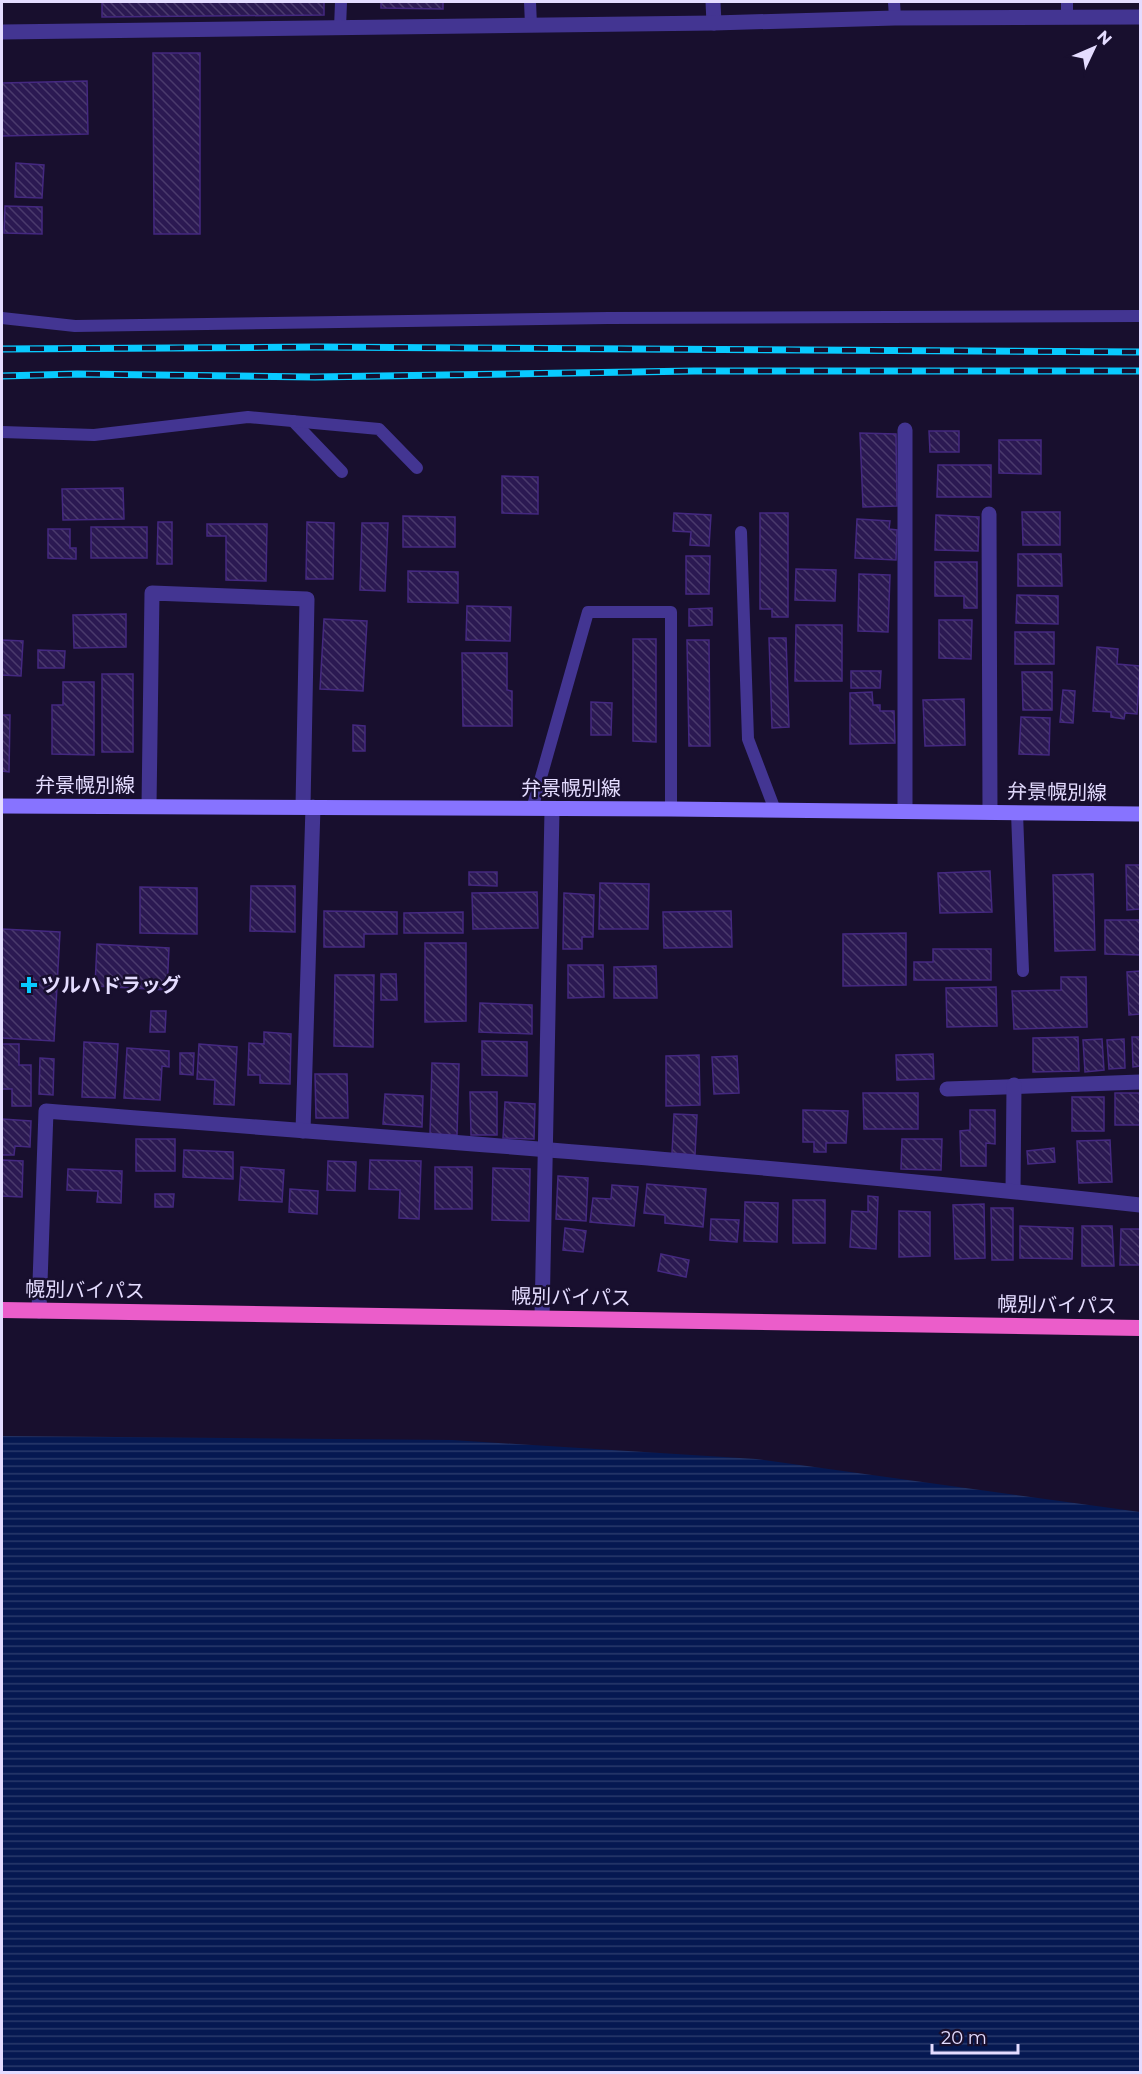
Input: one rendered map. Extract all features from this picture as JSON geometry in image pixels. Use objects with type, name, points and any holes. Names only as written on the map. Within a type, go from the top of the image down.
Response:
[{"type":"highway","name":"幌別バイパス","points":[[2,1310],[1140,1328]]},
{"type":"main road","name":"弁景幌別線","points":[[2,806],[1140,814]]},
{"type":"street","points":[[713,2],[714,23]]},
{"type":"street","points":[[2,32],[714,23],[895,18],[1140,17]]},
{"type":"street","points":[[905,430],[905,811]]},
{"type":"street","points":[[989,514],[990,812]]},
{"type":"street","points":[[149,806],[152,593],[307,599],[308,807],[303,1131]]},
{"type":"street","points":[[542,1318],[552,810]]},
{"type":"street","points":[[947,1089],[1140,1082]]},
{"type":"street","points":[[1012,1191],[1014,1085]]},
{"type":"street","points":[[39,1311],[46,1112],[545,1149],[1012,1191],[1140,1205]]},
{"type":"lane","points":[[340,28],[341,2]]},
{"type":"lane","points":[[530,2],[531,25]]},
{"type":"lane","points":[[894,2],[895,18]]},
{"type":"lane","points":[[1067,2],[1067,18]]},
{"type":"lane","points":[[2,318],[75,326],[608,318],[1140,316]]},
{"type":"lane","points":[[2,432],[94,435],[248,417],[379,429],[417,468]]},
{"type":"lane","points":[[293,421],[342,472]]},
{"type":"lane","points":[[741,532],[748,739],[775,810]]},
{"type":"lane","points":[[532,809],[588,612],[671,612],[671,809]]},
{"type":"lane","points":[[1017,813],[1023,972]]},
{"type":"shaded area","points":[[2,1436],[452,1440],[756,1459],[1140,1512],[1140,2072],[2,2072]]},
{"type":"building","points":[[102,2],[324,2],[324,15],[102,17]]},
{"type":"building","points":[[381,2],[443,2],[443,9],[381,8]]},
{"type":"building","points":[[153,53],[200,53],[200,234],[154,234]]},
{"type":"building","points":[[87,81],[88,134],[2,136],[2,83]]},
{"type":"building","points":[[16,163],[44,165],[42,198],[15,197]]},
{"type":"building","points":[[5,206],[42,207],[42,234],[4,233]]},
{"type":"building","points":[[929,431],[959,431],[959,452],[930,452]]},
{"type":"building","points":[[860,433],[896,434],[897,506],[863,507]]},
{"type":"building","points":[[999,440],[1041,440],[1041,474],[999,473]]},
{"type":"building","points":[[938,465],[991,465],[991,497],[937,497]]},
{"type":"building","points":[[502,476],[538,477],[538,514],[502,513]]},
{"type":"building","points":[[123,488],[124,519],[63,520],[62,489]]},
{"type":"building","points":[[1022,512],[1060,512],[1060,545],[1023,545]]},
{"type":"building","points":[[674,513],[711,515],[709,546],[690,545],[691,532],[673,531]]},
{"type":"building","points":[[760,513],[788,513],[788,617],[772,617],[772,609],[760,609]]},
{"type":"building","points":[[936,515],[979,517],[978,551],[935,550]]},
{"type":"building","points":[[403,516],[455,517],[455,547],[403,547]]},
{"type":"building","points":[[857,519],[890,521],[889,529],[897,530],[896,560],[855,558]]},
{"type":"building","points":[[158,522],[172,522],[172,564],[157,564]]},
{"type":"building","points":[[307,522],[334,523],[333,579],[306,579]]},
{"type":"building","points":[[362,523],[388,523],[385,591],[360,590]]},
{"type":"building","points":[[207,524],[267,524],[266,581],[226,580],[226,536],[207,536]]},
{"type":"building","points":[[91,527],[147,527],[147,558],[91,558]]},
{"type":"building","points":[[48,529],[70,529],[70,548],[76,548],[76,559],[48,558]]},
{"type":"building","points":[[1018,554],[1061,554],[1062,586],[1018,586]]},
{"type":"building","points":[[686,556],[710,556],[709,594],[686,594]]},
{"type":"building","points":[[935,562],[977,562],[977,608],[964,608],[964,596],[935,596]]},
{"type":"building","points":[[796,569],[836,570],[835,601],[795,600]]},
{"type":"building","points":[[408,571],[458,572],[458,603],[408,602]]},
{"type":"building","points":[[859,574],[890,575],[888,632],[858,631]]},
{"type":"building","points":[[1017,595],[1058,596],[1058,624],[1016,623]]},
{"type":"building","points":[[467,606],[511,607],[510,641],[466,640]]},
{"type":"building","points":[[712,608],[712,625],[689,626],[689,609]]},
{"type":"building","points":[[126,614],[126,647],[74,648],[73,615]]},
{"type":"building","points":[[324,619],[367,621],[363,691],[320,689]]},
{"type":"building","points":[[939,620],[972,620],[971,659],[939,658]]},
{"type":"building","points":[[796,625],[842,625],[842,681],[795,681]]},
{"type":"building","points":[[1015,632],[1054,632],[1054,664],[1015,664]]},
{"type":"building","points":[[769,638],[786,638],[789,727],[772,728]]},
{"type":"building","points":[[633,639],[656,639],[656,742],[633,741]]},
{"type":"building","points":[[2,640],[23,641],[21,676],[2,675]]},
{"type":"building","points":[[687,640],[709,640],[710,746],[689,746]]},
{"type":"building","points":[[1097,647],[1118,649],[1117,664],[1140,666],[1137,714],[1125,713],[1124,719],[1111,717],[1111,712],[1093,711]]},
{"type":"building","points":[[38,650],[65,651],[64,668],[38,668]]},
{"type":"building","points":[[462,653],[507,653],[507,690],[512,691],[512,726],[463,726]]},
{"type":"building","points":[[851,671],[881,671],[880,688],[851,688]]},
{"type":"building","points":[[1022,672],[1052,672],[1052,710],[1023,710]]},
{"type":"building","points":[[102,674],[133,674],[133,752],[102,752]]},
{"type":"building","points":[[63,682],[94,682],[94,755],[52,754],[52,705],[63,705]]},
{"type":"building","points":[[1063,690],[1075,691],[1073,723],[1060,722]]},
{"type":"building","points":[[872,692],[873,705],[880,705],[880,711],[894,711],[895,743],[850,744],[850,693]]},
{"type":"building","points":[[964,699],[965,745],[925,746],[923,700]]},
{"type":"building","points":[[591,702],[612,703],[611,735],[591,735]]},
{"type":"building","points":[[2,715],[10,715],[9,772],[2,771]]},
{"type":"building","points":[[1021,717],[1050,718],[1049,755],[1019,754]]},
{"type":"building","points":[[353,725],[365,726],[365,751],[353,751]]},
{"type":"building","points":[[1126,865],[1140,865],[1140,909],[1127,910]]},
{"type":"building","points":[[990,871],[992,912],[940,913],[938,873]]},
{"type":"building","points":[[469,872],[497,872],[497,886],[469,885]]},
{"type":"building","points":[[1093,874],[1095,950],[1055,951],[1053,875]]},
{"type":"building","points":[[600,883],[649,884],[648,929],[599,929]]},
{"type":"building","points":[[251,886],[295,886],[295,932],[250,931]]},
{"type":"building","points":[[140,887],[197,888],[197,934],[140,933]]},
{"type":"building","points":[[537,892],[538,928],[473,929],[472,893]]},
{"type":"building","points":[[564,893],[594,895],[593,937],[582,937],[582,949],[563,949]]},
{"type":"building","points":[[324,911],[397,912],[397,934],[364,934],[364,947],[324,947]]},
{"type":"building","points":[[731,911],[732,947],[664,948],[663,912]]},
{"type":"building","points":[[463,912],[463,933],[404,933],[404,913]]},
{"type":"building","points":[[1105,920],[1140,920],[1140,955],[1105,954]]},
{"type":"building","name":"ツルハドラッグ","points":[[2,929],[60,932],[54,1041],[2,1038]]},
{"type":"building","points":[[906,933],[906,985],[843,986],[843,934]]},
{"type":"building","points":[[425,943],[466,943],[466,1021],[425,1022]]},
{"type":"building","points":[[97,944],[169,948],[167,990],[95,986]]},
{"type":"building","points":[[933,949],[991,949],[991,980],[914,980],[914,962],[933,962]]},
{"type":"building","points":[[568,965],[603,965],[604,997],[568,998]]},
{"type":"building","points":[[656,966],[657,998],[614,998],[614,967]]},
{"type":"building","points":[[1140,971],[1140,1014],[1129,1015],[1127,972]]},
{"type":"building","points":[[381,974],[396,974],[397,1000],[381,1000]]},
{"type":"building","points":[[335,975],[374,975],[373,1047],[334,1046]]},
{"type":"building","points":[[1061,977],[1086,977],[1087,1027],[1014,1029],[1012,991],[1061,990]]},
{"type":"building","points":[[996,987],[997,1026],[947,1027],[946,988]]},
{"type":"building","points":[[480,1003],[532,1005],[532,1034],[479,1032]]},
{"type":"building","points":[[151,1011],[166,1011],[165,1032],[150,1032]]},
{"type":"building","points":[[264,1032],[291,1034],[290,1084],[260,1083],[260,1075],[248,1075],[249,1043],[264,1044]]},
{"type":"building","points":[[1078,1037],[1079,1071],[1033,1072],[1033,1038]]},
{"type":"building","points":[[1132,1037],[1140,1037],[1140,1066],[1133,1067]]},
{"type":"building","points":[[1102,1039],[1104,1070],[1085,1072],[1083,1040]]},
{"type":"building","points":[[1124,1039],[1125,1068],[1109,1069],[1107,1040]]},
{"type":"building","points":[[482,1041],[527,1042],[527,1076],[482,1075]]},
{"type":"building","points":[[84,1042],[118,1044],[115,1098],[82,1097]]},
{"type":"building","points":[[2,1044],[19,1044],[19,1065],[31,1065],[31,1106],[12,1106],[12,1089],[2,1089]]},
{"type":"building","points":[[199,1044],[237,1047],[234,1105],[214,1104],[215,1080],[197,1079]]},
{"type":"building","points":[[127,1048],[169,1051],[169,1067],[162,1066],[160,1100],[124,1098]]},
{"type":"building","points":[[180,1053],[194,1053],[193,1075],[180,1074]]},
{"type":"building","points":[[933,1054],[934,1079],[897,1080],[896,1055]]},
{"type":"building","points":[[699,1055],[700,1105],[666,1106],[666,1056]]},
{"type":"building","points":[[737,1056],[739,1093],[714,1094],[712,1057]]},
{"type":"building","points":[[40,1058],[54,1059],[53,1095],[39,1094]]},
{"type":"building","points":[[432,1063],[459,1064],[457,1135],[430,1134]]},
{"type":"building","points":[[315,1074],[347,1074],[348,1118],[316,1118]]},
{"type":"building","points":[[470,1092],[497,1092],[497,1135],[471,1135]]},
{"type":"building","points":[[863,1093],[918,1093],[918,1129],[864,1129]]},
{"type":"building","points":[[1115,1093],[1140,1093],[1140,1125],[1115,1125]]},
{"type":"building","points":[[385,1094],[423,1096],[422,1127],[383,1124]]},
{"type":"building","points":[[1072,1097],[1104,1097],[1104,1131],[1072,1131]]},
{"type":"building","points":[[505,1102],[535,1104],[534,1139],[503,1138]]},
{"type":"building","points":[[803,1110],[848,1111],[846,1143],[826,1143],[826,1152],[814,1152],[814,1142],[803,1142]]},
{"type":"building","points":[[970,1110],[995,1110],[995,1144],[986,1143],[986,1166],[961,1166],[960,1131],[970,1130]]},
{"type":"building","points":[[674,1114],[697,1115],[695,1155],[672,1153]]},
{"type":"building","points":[[2,1119],[31,1121],[30,1147],[15,1146],[14,1155],[2,1155]]},
{"type":"building","points":[[136,1139],[175,1139],[175,1171],[136,1171]]},
{"type":"building","points":[[902,1139],[942,1139],[941,1170],[901,1169]]},
{"type":"building","points":[[1110,1140],[1112,1182],[1079,1183],[1077,1141]]},
{"type":"building","points":[[1054,1148],[1055,1162],[1028,1164],[1027,1151]]},
{"type":"building","points":[[184,1150],[233,1152],[233,1179],[183,1177]]},
{"type":"building","points":[[2,1160],[23,1161],[22,1197],[2,1196]]},
{"type":"building","points":[[370,1160],[421,1161],[419,1219],[399,1218],[400,1190],[369,1189]]},
{"type":"building","points":[[328,1161],[356,1162],[355,1191],[327,1190]]},
{"type":"building","points":[[241,1167],[284,1170],[282,1202],[239,1200]]},
{"type":"building","points":[[435,1167],[472,1167],[472,1209],[435,1209]]},
{"type":"building","points":[[493,1168],[530,1169],[529,1221],[492,1220]]},
{"type":"building","points":[[68,1169],[122,1171],[121,1203],[97,1202],[98,1191],[67,1190]]},
{"type":"building","points":[[558,1176],[588,1178],[586,1221],[556,1219]]},
{"type":"building","points":[[647,1184],[706,1189],[703,1227],[665,1223],[665,1215],[644,1213]]},
{"type":"building","points":[[612,1185],[638,1187],[634,1226],[590,1222],[593,1198],[611,1199]]},
{"type":"building","points":[[290,1189],[318,1191],[317,1214],[289,1212]]},
{"type":"building","points":[[155,1194],[174,1194],[173,1207],[155,1207]]},
{"type":"building","points":[[868,1196],[878,1197],[876,1249],[850,1247],[852,1211],[868,1212]]},
{"type":"building","points":[[793,1200],[825,1200],[825,1243],[793,1243]]},
{"type":"building","points":[[745,1202],[778,1203],[777,1242],[744,1241]]},
{"type":"building","points":[[984,1204],[985,1258],[955,1259],[953,1205]]},
{"type":"building","points":[[991,1208],[1013,1208],[1013,1260],[992,1260]]},
{"type":"building","points":[[899,1211],[930,1212],[930,1256],[899,1257]]},
{"type":"building","points":[[711,1219],[739,1220],[737,1242],[710,1240]]},
{"type":"building","points":[[1020,1226],[1073,1228],[1072,1259],[1020,1258]]},
{"type":"building","points":[[1082,1226],[1112,1226],[1114,1266],[1082,1266]]},
{"type":"building","points":[[565,1228],[586,1231],[583,1252],[563,1250]]},
{"type":"building","points":[[1121,1229],[1140,1229],[1140,1265],[1120,1265]]},
{"type":"building","points":[[661,1254],[689,1260],[686,1277],[658,1271]]},
{"type":"railway","points":[[2,349],[316,347],[1140,352]]},
{"type":"railway","points":[[2,376],[77,374],[315,377],[694,371],[1140,371]]},
{"type":"place","name":"ツルハドラッグ","points":[[29,985]]}]
